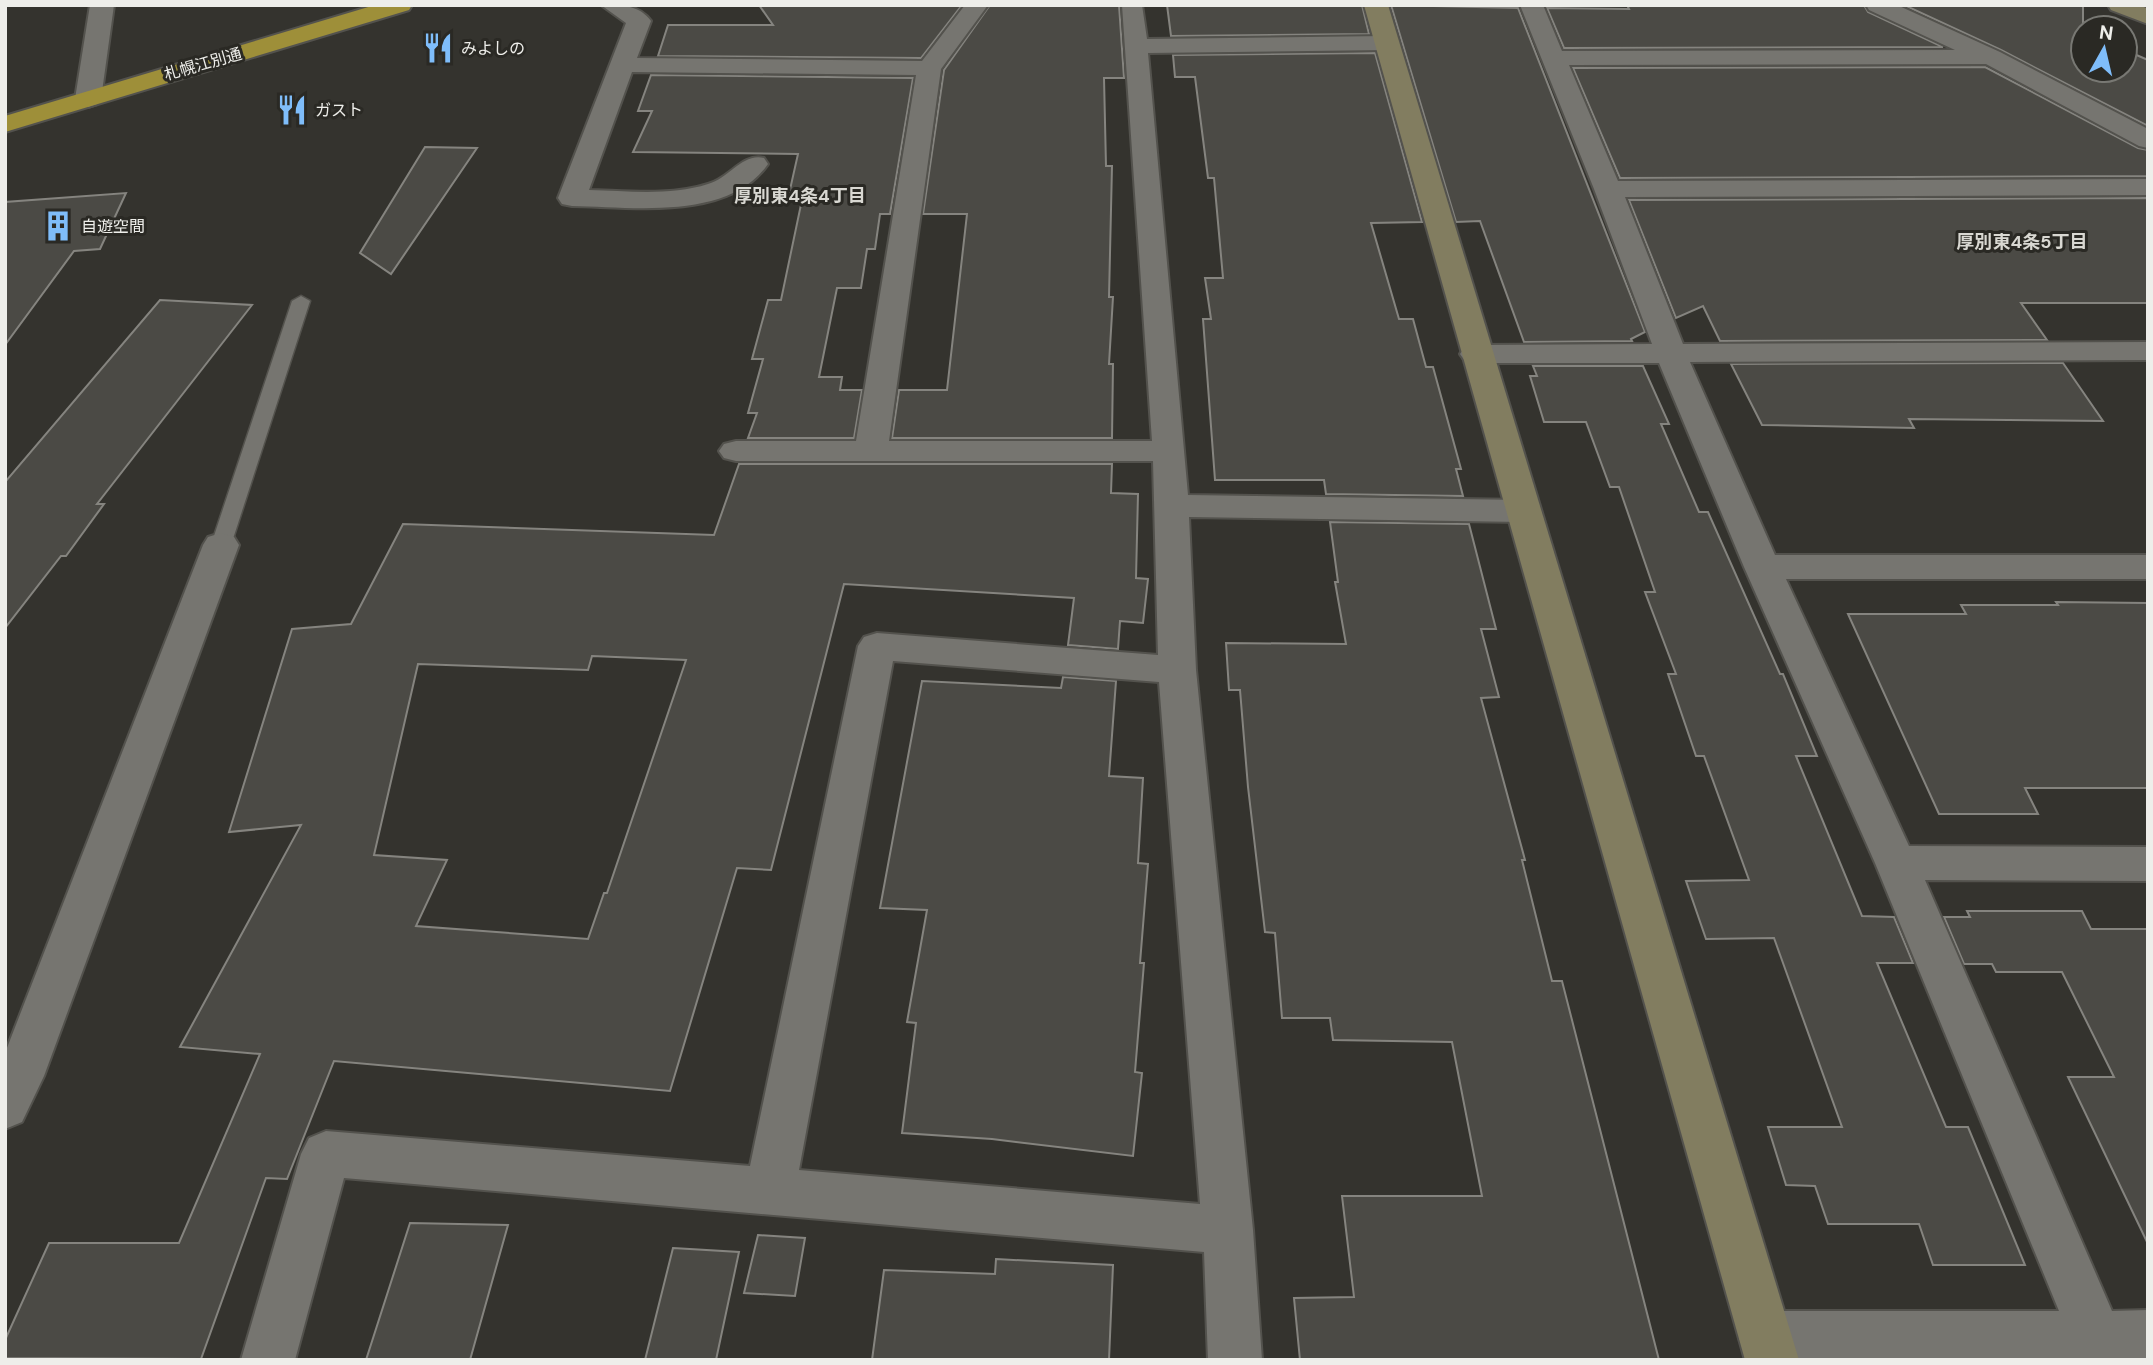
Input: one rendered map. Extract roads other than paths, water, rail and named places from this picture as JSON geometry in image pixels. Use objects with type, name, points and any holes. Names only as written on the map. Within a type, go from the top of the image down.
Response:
[{"type":"highway","name":"札幌江別通","points":[[5,124],[401,5]]},
{"type":"street","points":[[88,99],[102,5]]},
{"type":"street","points":[[612,5],[639,21],[572,198],[685,197],[729,185],[740,179],[755,164]]},
{"type":"street","points":[[871,451],[929,68],[977,5]]},
{"type":"street","points":[[1376,5],[1769,1349],[2148,1337]]},
{"type":"street","points":[[1531,5],[1608,188],[1670,351],[1762,567],[1896,863],[2096,1337]]},
{"type":"street","points":[[1877,5],[1991,57],[2148,140]]},
{"type":"street","points":[[2119,5],[2148,17]]},
{"type":"street","points":[[1132,7],[1168,451],[1177,670],[1228,1230],[1235,1360]]},
{"type":"street","points":[[1135,46],[1385,43]]},
{"type":"street","points":[[1555,58],[1991,57]]},
{"type":"street","points":[[621,65],[929,68]]},
{"type":"street","points":[[1608,188],[2148,187]]},
{"type":"street","points":[[1476,354],[1670,351],[2148,351]]},
{"type":"street","points":[[736,452],[1168,451]]},
{"type":"street","points":[[1171,506],[1524,511]]},
{"type":"street","points":[[5,1107],[20,1076],[221,545]]},
{"type":"street","points":[[1762,567],[2148,567]]},
{"type":"street","points":[[770,1192],[877,646],[1177,670]]},
{"type":"street","points":[[1896,863],[2148,864]]},
{"type":"street","points":[[268,1360],[326,1154],[1228,1230]]},
{"type":"lane","points":[[221,545],[301,301]]},
{"type":"place","name":"みよしの","points":[[438,48]]},
{"type":"place","name":"ガスト","points":[[292,110]]},
{"type":"place","name":"自遊空間","points":[[58,226]]},
{"type":"district","name":"厚別東4条4丁目","points":[[800,196]]},
{"type":"district","name":"厚別東4条5丁目","points":[[2022,242]]}]
